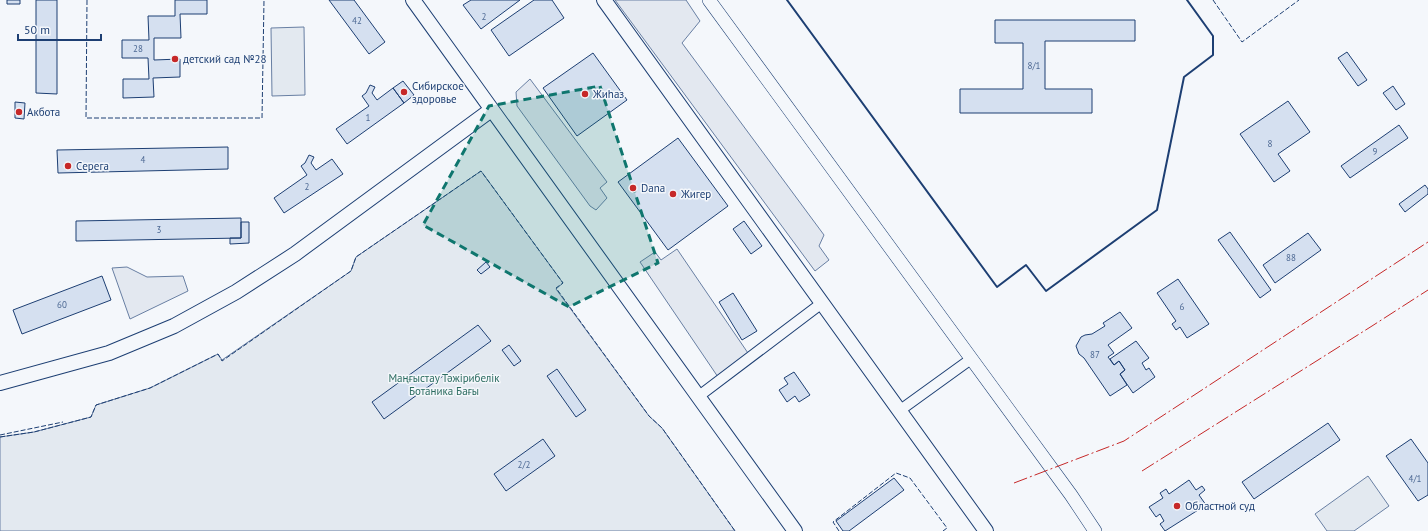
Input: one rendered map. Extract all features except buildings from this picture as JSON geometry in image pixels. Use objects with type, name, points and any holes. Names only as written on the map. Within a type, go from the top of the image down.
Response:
[{"type":"main road","points":[[413,0],[795,531]]},
{"type":"main road","points":[[604,0],[986,531]]},
{"type":"main road","points":[[0,383],[109,353],[174,326],[236,292],[295,254],[491,110]]},
{"type":"street","points":[[709,0],[1071,495],[1095,531]]},
{"type":"street","points":[[699,396],[822,303]]},
{"type":"street","points":[[899,411],[971,358]]},
{"type":"highlighted area","points":[[600,86],[658,263],[569,307],[423,225],[489,106]]},
{"type":"green space","points":[[304,27],[305,95],[272,96],[271,28]]},
{"type":"green space","name":"Маңғыстау Тәжірибелік Ботаника Бағы","points":[[481,171],[563,283],[556,289],[649,416],[662,428],[735,531],[0,531],[0,437],[34,432],[91,417],[96,405],[150,388],[218,354],[222,360],[351,271],[356,257]]},
{"type":"green space","points":[[1368,476],[1389,506],[1354,531],[1327,531],[1315,514]]},
{"type":"shaded area","points":[[615,0],[686,0],[700,21],[682,43],[824,235],[819,246],[829,260],[815,271]]},
{"type":"shaded area","points":[[530,79],[607,182],[600,188],[607,198],[596,210],[590,206],[517,106],[516,92]]},
{"type":"shaded area","points":[[677,249],[750,356],[718,377],[640,262],[655,252],[661,260]]},
{"type":"shaded area","points":[[127,267],[147,277],[183,276],[188,291],[130,319],[112,268]]},
{"type":"fence","points":[[87,0],[86,118],[262,118],[264,0]]},
{"type":"fence","points":[[1213,0],[1242,42],[1299,0]]},
{"type":"fence","points":[[0,437],[34,432],[91,417],[96,405],[150,388],[218,354],[222,361],[351,271],[356,257],[481,171],[563,283],[556,288],[649,416],[662,428],[735,531]]},
{"type":"fence","points":[[0,435],[63,422]]},
{"type":"fence","points":[[839,531],[833,522],[896,473],[910,478],[947,528],[943,531]]},
{"type":"wall","points":[[787,0],[997,287],[1026,265],[1046,291],[1157,210],[1184,77],[1213,55],[1213,36],[1187,0]]},
{"type":"power","points":[[1014,483],[1124,441],[1428,242]]},
{"type":"power","points":[[1142,471],[1428,290]]},
{"type":"place","name":"детский сад №28","points":[[175,59]]},
{"type":"place","name":"Сибирское здоровье","points":[[404,92]]},
{"type":"place","name":"Жиhаз","points":[[585,94]]},
{"type":"place","name":"Акбота","points":[[19,112]]},
{"type":"place","name":"Cерега","points":[[68,166]]},
{"type":"place","name":"Dana","points":[[633,188]]},
{"type":"place","name":"Жигер","points":[[673,194]]},
{"type":"place","name":"Областной суд","points":[[1177,506]]}]
